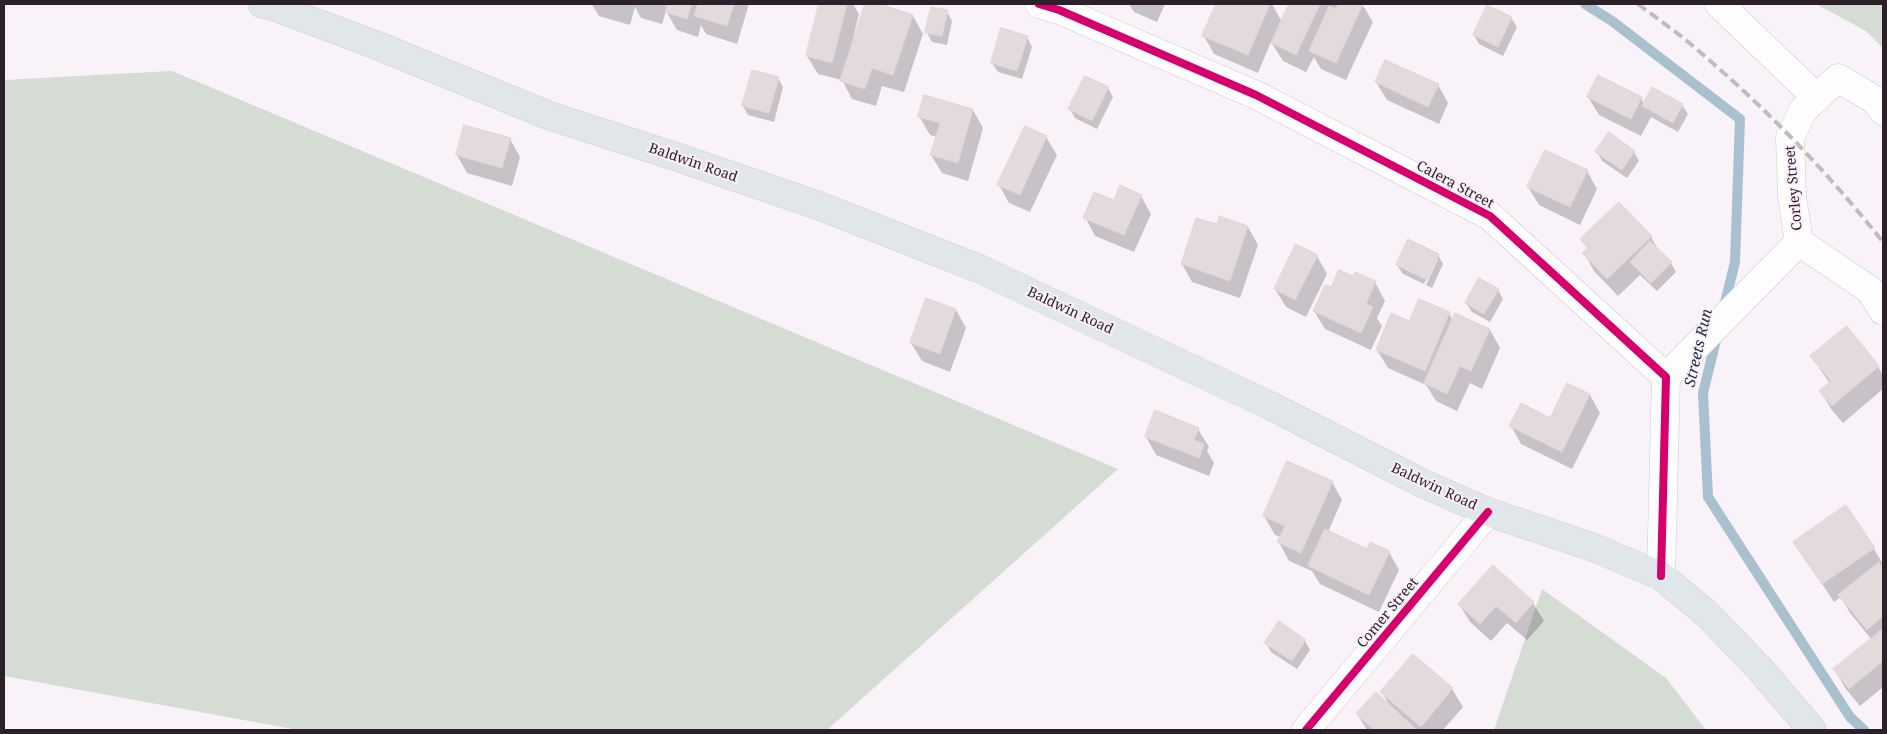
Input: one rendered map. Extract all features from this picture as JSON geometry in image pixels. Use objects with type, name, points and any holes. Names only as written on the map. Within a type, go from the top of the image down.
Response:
[{"type":"main road","name":"Baldwin Road","points":[[262,4],[272,6],[376,45],[550,116],[808,202],[980,269],[1271,406],[1424,484],[1488,512],[1595,548],[1662,576],[1707,614],[1760,669],[1812,730]]},
{"type":"street","name":"Calera Street","points":[[1039,4],[1059,10],[1256,95],[1490,216],[1666,377]]},
{"type":"street","points":[[1719,4],[1817,98]]},
{"type":"street","name":"Corley Street","points":[[1666,377],[1799,242],[1792,196],[1790,138],[1803,110],[1838,78],[1875,100],[1883,111]]},
{"type":"street","points":[[1799,242],[1870,290],[1883,311]]},
{"type":"street","points":[[1662,576],[1666,377]]},
{"type":"street","name":"Comer Street","points":[[1306,730],[1488,512]]},
{"type":"shaded area","points":[[1816,4],[1883,4],[1883,48],[1866,31]]},
{"type":"shaded area","points":[[172,71],[1118,469],[827,730],[298,730],[4,676],[4,80]]},
{"type":"shaded area","points":[[1542,589],[1666,678],[1706,730],[1494,730]]},
{"type":"building","points":[[668,4],[692,4],[687,19],[665,12]]},
{"type":"building","points":[[698,4],[734,4],[727,26],[694,16]]},
{"type":"building","points":[[819,4],[847,4],[832,63],[806,56]]},
{"type":"building","points":[[865,4],[880,4],[913,15],[893,75],[872,68],[865,89],[840,81]]},
{"type":"building","points":[[1216,4],[1270,4],[1248,55],[1202,36]]},
{"type":"building","points":[[1289,4],[1320,4],[1296,55],[1271,43]]},
{"type":"building","points":[[1338,4],[1363,4],[1336,63],[1309,51],[1329,6],[1336,9]]},
{"type":"building","points":[[1487,5],[1512,17],[1498,47],[1473,35]]},
{"type":"building","points":[[931,7],[948,10],[942,36],[925,33]]},
{"type":"building","points":[[1001,28],[1028,36],[1017,71],[991,63]]},
{"type":"building","points":[[1385,60],[1439,84],[1428,107],[1375,82]]},
{"type":"building","points":[[752,70],[779,77],[769,113],[742,106]]},
{"type":"building","points":[[1598,75],[1642,97],[1631,119],[1587,97]]},
{"type":"building","points":[[1085,76],[1109,87],[1092,121],[1068,109]]},
{"type":"building","points":[[1652,87],[1683,104],[1673,123],[1642,106]]},
{"type":"building","points":[[924,95],[973,109],[958,163],[930,155],[940,123],[918,117]]},
{"type":"building","points":[[464,125],[511,138],[502,168],[456,155]]},
{"type":"building","points":[[1025,126],[1047,136],[1020,195],[997,185]]},
{"type":"building","points":[[1609,132],[1635,151],[1622,170],[1595,152]]},
{"type":"building","points":[[1545,150],[1588,170],[1570,207],[1527,187]]},
{"type":"building","points":[[1120,185],[1142,195],[1124,235],[1083,218],[1094,192],[1114,200]]},
{"type":"building","points":[[1619,202],[1652,236],[1607,279],[1582,253],[1588,248],[1580,239]]},
{"type":"building","points":[[1219,216],[1248,226],[1230,281],[1181,264],[1196,218],[1217,224]]},
{"type":"building","points":[[1408,239],[1439,254],[1427,280],[1396,265]]},
{"type":"building","points":[[1650,241],[1672,262],[1651,283],[1630,262]]},
{"type":"building","points":[[1296,244],[1318,255],[1295,300],[1274,289]]},
{"type":"building","points":[[1339,270],[1353,276],[1355,272],[1376,281],[1366,304],[1373,307],[1361,333],[1313,311],[1325,285],[1331,287]]},
{"type":"building","points":[[1479,278],[1499,289],[1484,314],[1465,303]]},
{"type":"building","points":[[926,298],[956,309],[940,354],[910,343]]},
{"type":"building","points":[[1419,299],[1450,312],[1425,371],[1376,350],[1391,313],[1409,321]]},
{"type":"building","points":[[1455,313],[1490,329],[1471,371],[1460,366],[1447,394],[1424,383]]},
{"type":"building","points":[[1847,326],[1879,366],[1832,406],[1819,391],[1831,381],[1810,356]]},
{"type":"building","points":[[1567,383],[1590,394],[1562,452],[1509,426],[1521,403],[1550,418]]},
{"type":"building","points":[[1155,410],[1199,428],[1194,440],[1204,444],[1199,458],[1145,437]]},
{"type":"building","points":[[1287,461],[1333,481],[1301,553],[1277,542],[1285,526],[1263,516]]},
{"type":"building","points":[[1846,505],[1875,548],[1822,584],[1793,542]]},
{"type":"building","points":[[1325,529],[1367,549],[1370,542],[1390,551],[1369,595],[1308,566]]},
{"type":"building","points":[[1879,562],[1883,568],[1883,616],[1867,630],[1838,595]]},
{"type":"building","points":[[1493,565],[1534,602],[1516,623],[1496,606],[1480,624],[1458,604]]},
{"type":"building","points":[[1279,621],[1306,640],[1292,661],[1264,643]]},
{"type":"building","points":[[1883,629],[1883,661],[1849,689],[1833,669]]},
{"type":"building","points":[[1413,654],[1453,688],[1421,727],[1380,692]]},
{"type":"building","points":[[1376,692],[1417,730],[1374,730],[1356,714]]},
{"type":"waterway","name":"Streets Run","points":[[1585,4],[1612,21],[1740,119],[1735,262],[1724,307]]},
{"type":"waterway","name":"Streets Run","points":[[1717,336],[1703,393],[1708,497],[1850,717],[1864,730]]},
{"type":"railway","points":[[1638,4],[1726,74],[1773,119],[1819,167],[1883,242]]},
{"type":"cycle path","points":[[1039,4],[1059,10],[1256,95],[1490,216],[1666,377],[1661,576]]},
{"type":"cycle path","points":[[1306,730],[1488,512]]}]
